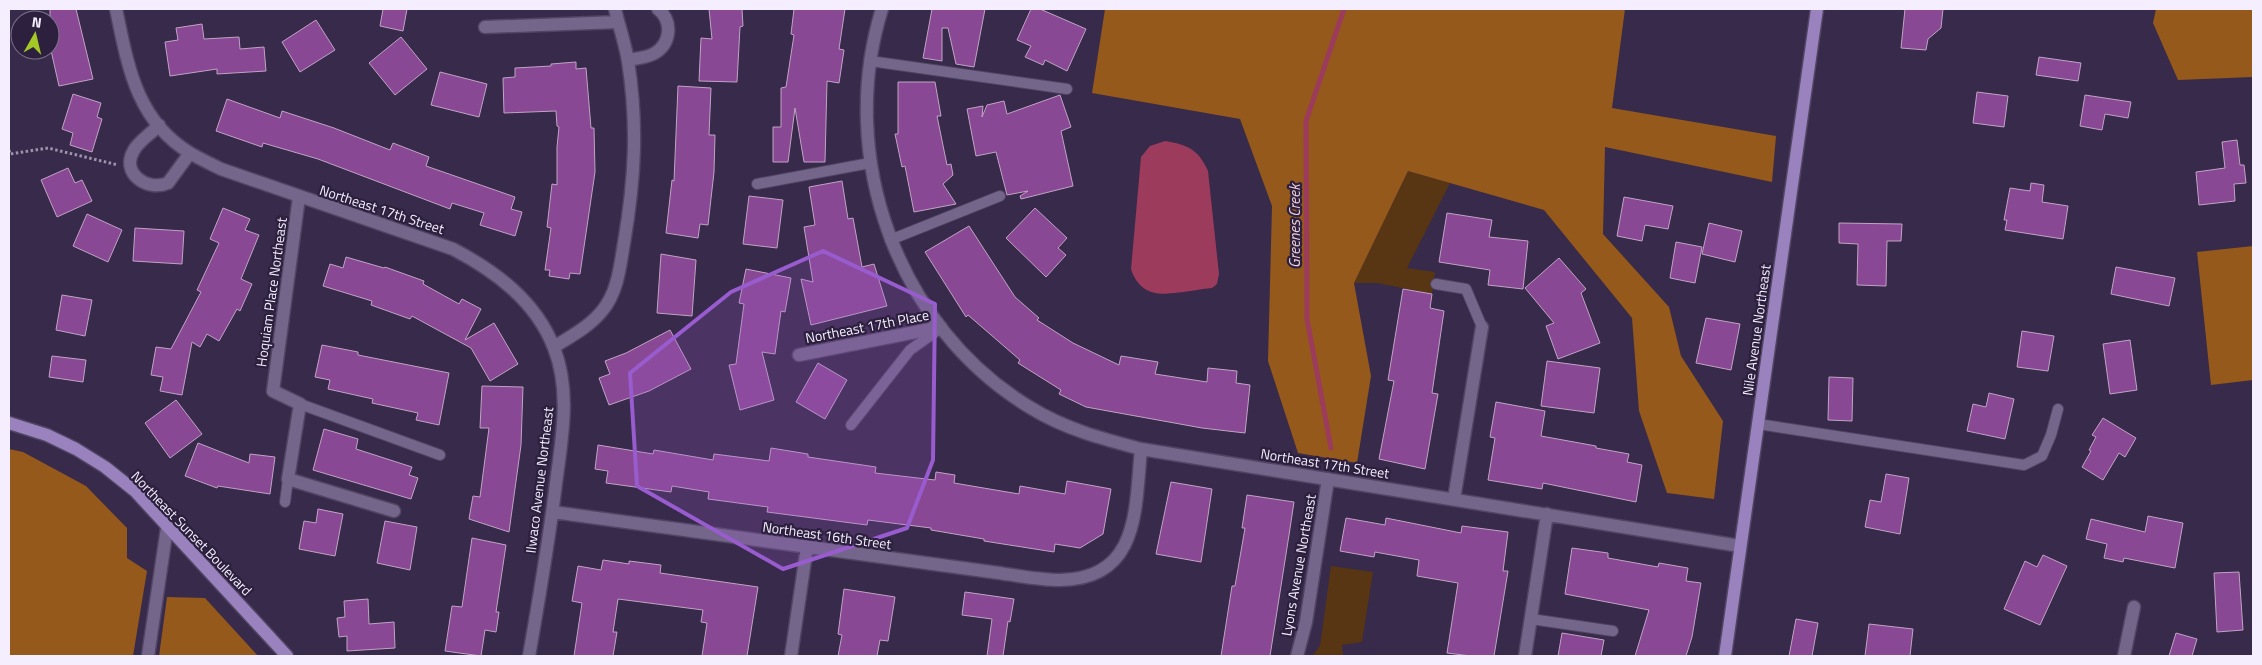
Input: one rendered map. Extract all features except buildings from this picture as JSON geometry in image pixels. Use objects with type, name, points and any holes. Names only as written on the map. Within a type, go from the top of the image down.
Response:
[{"type":"street","points":[[116,9],[128,68],[138,95],[159,125],[134,149],[131,157],[132,168],[138,180],[145,184],[160,186],[168,183],[190,153]]},
{"type":"street","points":[[628,60],[653,54],[665,43],[668,27],[666,18],[658,9]]},
{"type":"street","name":"Northeast 17th Street","points":[[882,9],[870,61],[867,122],[870,163],[890,240],[908,278],[941,327],[970,359],[1002,389],[1032,409],[1068,427],[1101,439],[1141,449],[1740,546]]},
{"type":"street","name":"Nile Avenue Northeast","points":[[1725,656],[1817,9]]},
{"type":"street","points":[[484,27],[616,15],[628,60],[633,101],[635,154],[629,213],[618,278],[611,296],[588,326],[554,347]]},
{"type":"street","name":"Northeast 17th Street","points":[[159,125],[170,138],[190,153],[221,169],[299,198],[453,249],[479,262],[505,281],[528,305],[554,347]]},
{"type":"street","name":"Hoquiam Place Northeast","points":[[299,198],[273,391],[300,404]]},
{"type":"street","name":"Northeast 17th Place","points":[[799,355],[941,327]]},
{"type":"street","points":[[1454,499],[1482,328]]},
{"type":"street","name":"Ilwaco Avenue Northeast","points":[[529,656],[553,512],[562,434],[564,399],[561,374],[554,347]]},
{"type":"street","points":[[300,404],[288,479],[394,511]]},
{"type":"street","name":"Northeast Sunset Boulevard","points":[[9,423],[47,435],[76,449],[105,467],[135,491],[167,528],[287,656]]},
{"type":"street","name":"Northeast 16th Street","points":[[553,512],[807,548],[1058,580],[1081,579],[1097,573],[1112,563],[1128,541],[1134,524],[1141,449]]},
{"type":"street","name":"Lyons Avenue Northeast","points":[[1298,656],[1306,622],[1328,479]]},
{"type":"street","points":[[1525,656],[1547,514]]},
{"type":"street","points":[[148,656],[167,528]]},
{"type":"street","points":[[791,656],[807,548]]},
{"type":"street","points":[[2124,656],[2134,607]]},
{"type":"lane","points":[[870,61],[1067,89]]},
{"type":"lane","points":[[757,184],[870,163]]},
{"type":"lane","points":[[890,240],[1000,196]]},
{"type":"lane","points":[[1436,284],[1466,289],[1482,328]]},
{"type":"lane","points":[[851,426],[910,350],[941,327]]},
{"type":"lane","points":[[300,404],[440,455]]},
{"type":"lane","points":[[1758,424],[2024,465],[2042,456],[2051,436],[2058,409]]},
{"type":"lane","points":[[284,502],[288,479]]},
{"type":"lane","points":[[1531,618],[1613,631]]},
{"type":"path","points":[[9,150],[10,154],[48,148],[132,168]]},
{"type":"highlighted area","points":[[823,251],[935,304],[933,460],[907,528],[783,569],[637,486],[630,373],[731,292]]},
{"type":"shaded area","points":[[1105,9],[1625,9],[1612,108],[1776,136],[1772,182],[1605,147],[1603,234],[1669,307],[1681,356],[1723,421],[1714,499],[1667,493],[1639,411],[1632,318],[1544,210],[1408,171],[1354,283],[1371,376],[1357,463],[1298,453],[1268,361],[1272,206],[1240,119],[1092,93]]},
{"type":"shaded area","points":[[2156,9],[2253,9],[2253,77],[2178,80],[2153,23]]},
{"type":"shaded area","points":[[1165,141],[1180,144],[1191,149],[1200,158],[1208,171],[1219,274],[1217,284],[1212,288],[1174,293],[1155,293],[1147,290],[1140,284],[1134,277],[1131,269],[1141,157],[1150,146]]},
{"type":"shaded area","points":[[1408,171],[1450,183],[1407,268],[1435,272],[1432,294],[1377,283],[1354,283]]},
{"type":"shaded area","points":[[2253,246],[2253,380],[2211,385],[2197,252]]},
{"type":"shaded area","points":[[9,449],[23,452],[86,486],[127,528],[127,558],[147,571],[133,656],[9,656]]},
{"type":"shaded area","points":[[1331,566],[1373,572],[1362,642],[1342,645],[1343,656],[1312,656],[1320,646]]},
{"type":"shaded area","points":[[167,597],[205,598],[258,656],[159,656]]},
{"type":"waterway","name":"Greenes Creek","points":[[1331,448],[1307,319],[1306,121],[1344,9]]}]
